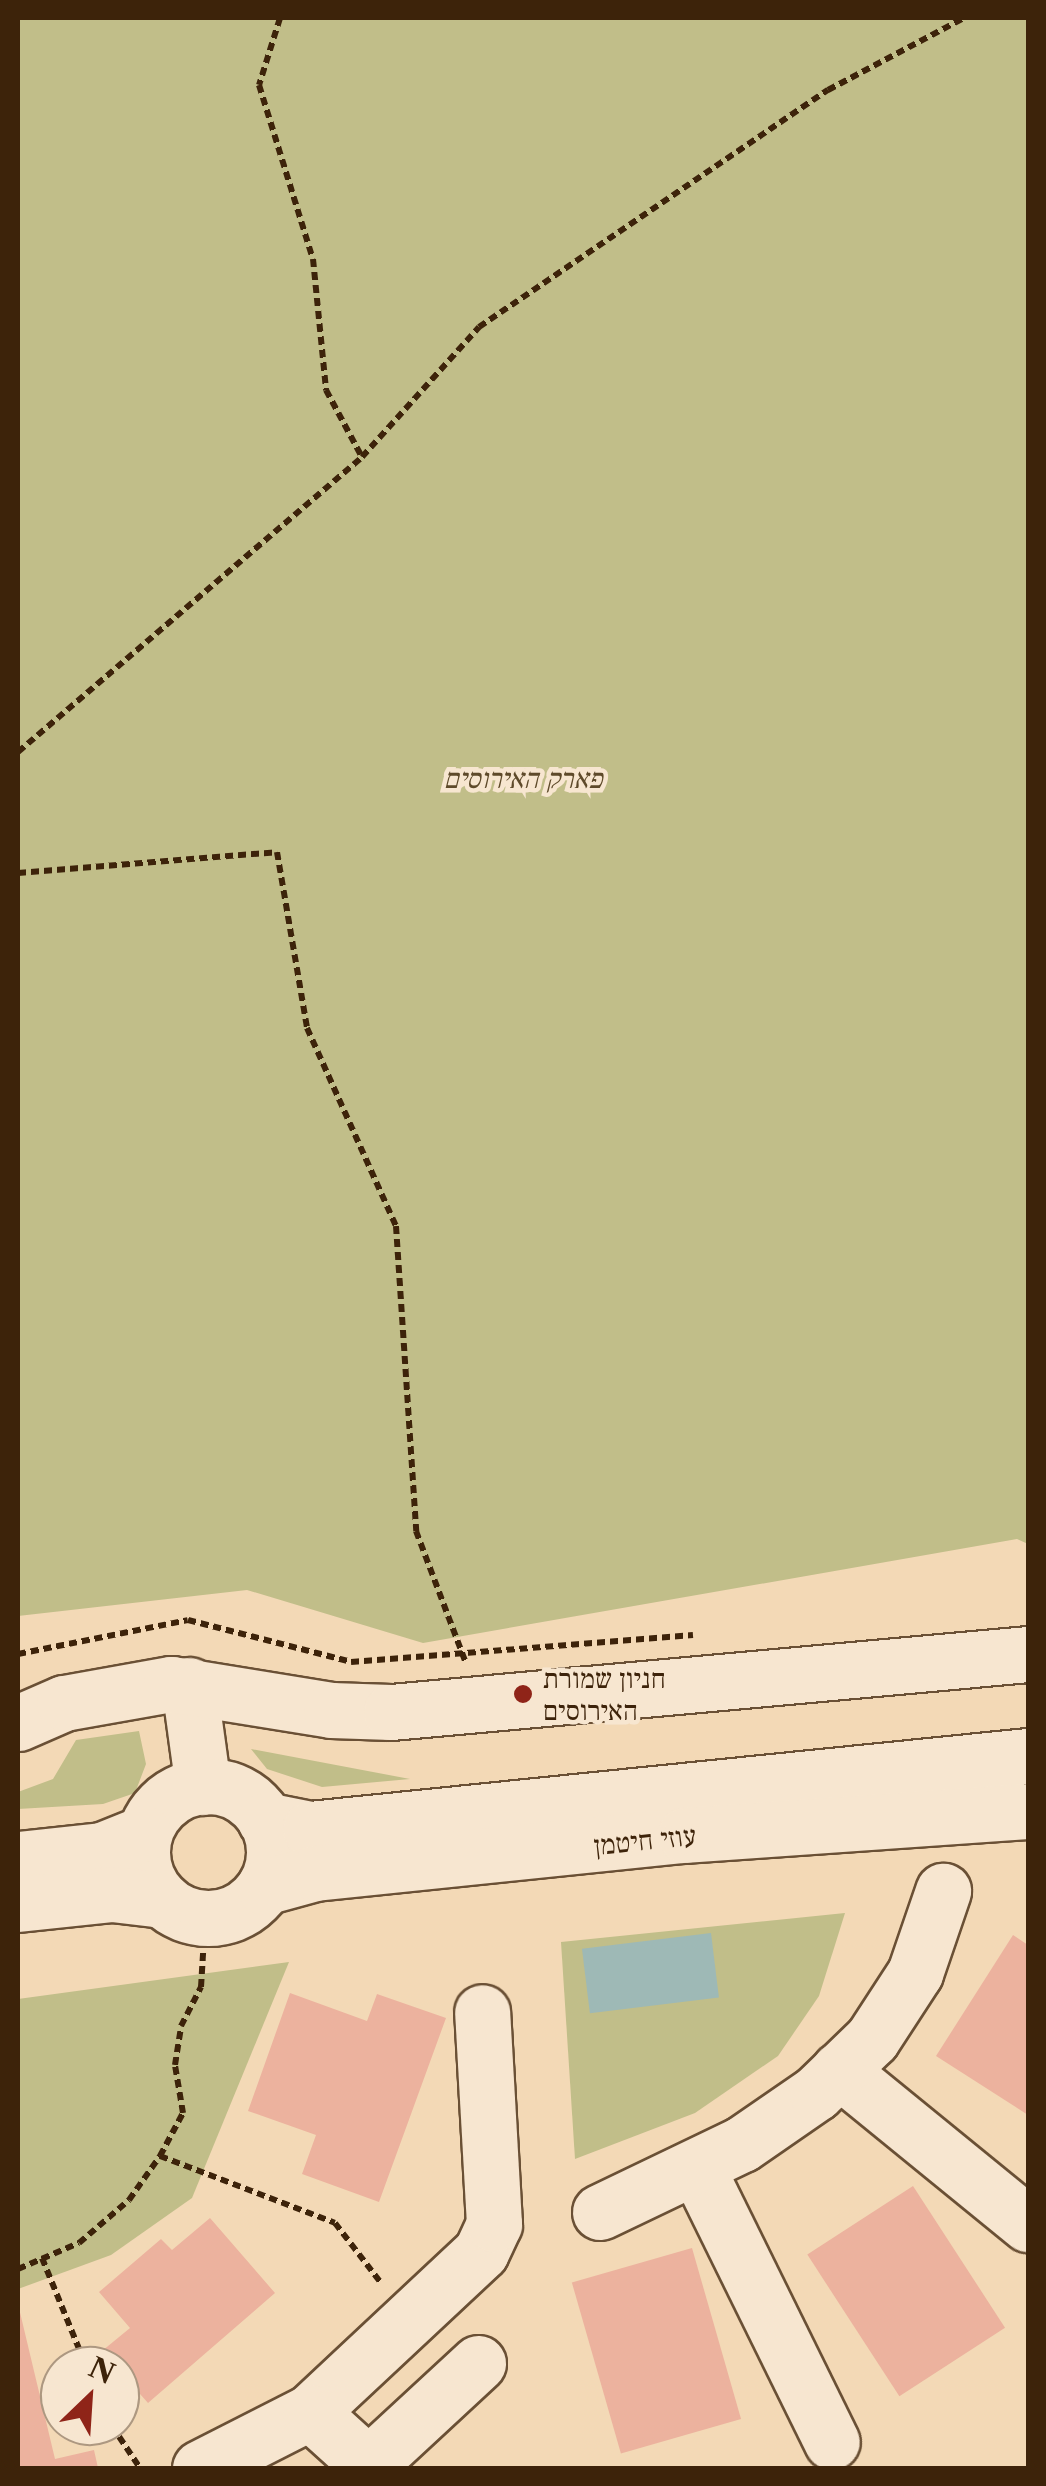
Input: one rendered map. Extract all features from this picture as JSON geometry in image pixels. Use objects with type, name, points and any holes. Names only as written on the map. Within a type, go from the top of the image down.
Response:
[{"type":"street","points":[[18,1722],[108,1692],[188,1685],[331,1710],[468,1678],[1028,1654]]},
{"type":"street","points":[[188,1685],[204,1787]]},
{"type":"street","name":"עוזי חיטמן","points":[[265,1820],[310,1829],[1028,1756]]},
{"type":"street","points":[[18,1859],[102,1850],[144,1833],[171,1796],[204,1787],[231,1790],[265,1820],[272,1864],[264,1887],[228,1915],[112,1894],[18,1904]]},
{"type":"street","name":"עוזי חיטמן","points":[[264,1887],[315,1873],[685,1835],[1028,1810]]},
{"type":"street","points":[[144,1833],[144,1872],[184,1908]]},
{"type":"street","points":[[600,2212],[742,2144],[872,2039],[916,1973],[943,1891]]},
{"type":"street","points":[[200,2468],[310,2412],[481,2252],[494,2224],[482,2012]]},
{"type":"street","points":[[838,2070],[1028,2224]]},
{"type":"street","points":[[697,2168],[832,2442]]},
{"type":"street","points":[[310,2412],[370,2467],[478,2363]]},
{"type":"path","points":[[280,18],[259,85],[313,259],[326,390],[362,457]]},
{"type":"path","points":[[18,752],[362,457],[479,327],[828,90],[964,18]]},
{"type":"path","points":[[18,873],[278,852],[307,1028],[396,1226],[416,1531],[468,1678]]},
{"type":"path","points":[[18,1654],[188,1620],[351,1662],[468,1678],[715,1633]]},
{"type":"path","points":[[18,2269],[80,2243],[129,2200],[160,2156],[182,2112],[175,2065],[180,2026],[202,1987],[184,1908]]},
{"type":"path","points":[[160,2156],[335,2223],[409,2319]]},
{"type":"path","points":[[42,2258],[78,2346]]},
{"type":"path","points":[[125,2446],[140,2468]]},
{"type":"green space","name":"פארק האירוסים","points":[[18,18],[1028,18],[1028,1544],[1017,1539],[423,1643],[247,1590],[18,1616]]},
{"type":"green space","points":[[139,1731],[146,1764],[135,1793],[103,1804],[18,1809],[18,1792],[53,1779],[76,1740]]},
{"type":"green space","points":[[251,1749],[410,1779],[322,1787],[267,1769]]},
{"type":"green space","points":[[845,1913],[819,1996],[778,2056],[695,2113],[575,2159],[561,1942]]},
{"type":"green space","points":[[289,1962],[192,2198],[111,2255],[18,2289],[18,1999]]},
{"type":"water","points":[[711,1933],[719,1998],[590,2013],[582,1949]]},
{"type":"building","points":[[1013,1935],[1028,1945],[1028,2115],[936,2056]]},
{"type":"building","points":[[290,1993],[367,2021],[377,1994],[446,2018],[379,2202],[302,2174],[316,2135],[248,2111]]},
{"type":"building","points":[[913,2186],[1005,2328],[899,2396],[807,2255]]},
{"type":"building","points":[[210,2218],[275,2293],[148,2403],[140,2394],[140,2346],[108,2346],[130,2328],[99,2292],[161,2239],[172,2250]]},
{"type":"building","points":[[692,2248],[741,2419],[621,2454],[572,2282]]},
{"type":"building","points":[[18,2304],[40,2396],[40,2446],[52,2446],[55,2459],[94,2450],[98,2468],[18,2468]]},
{"type":"place","name":"חניון שמורת האירוסים","points":[[523,1694]]}]
